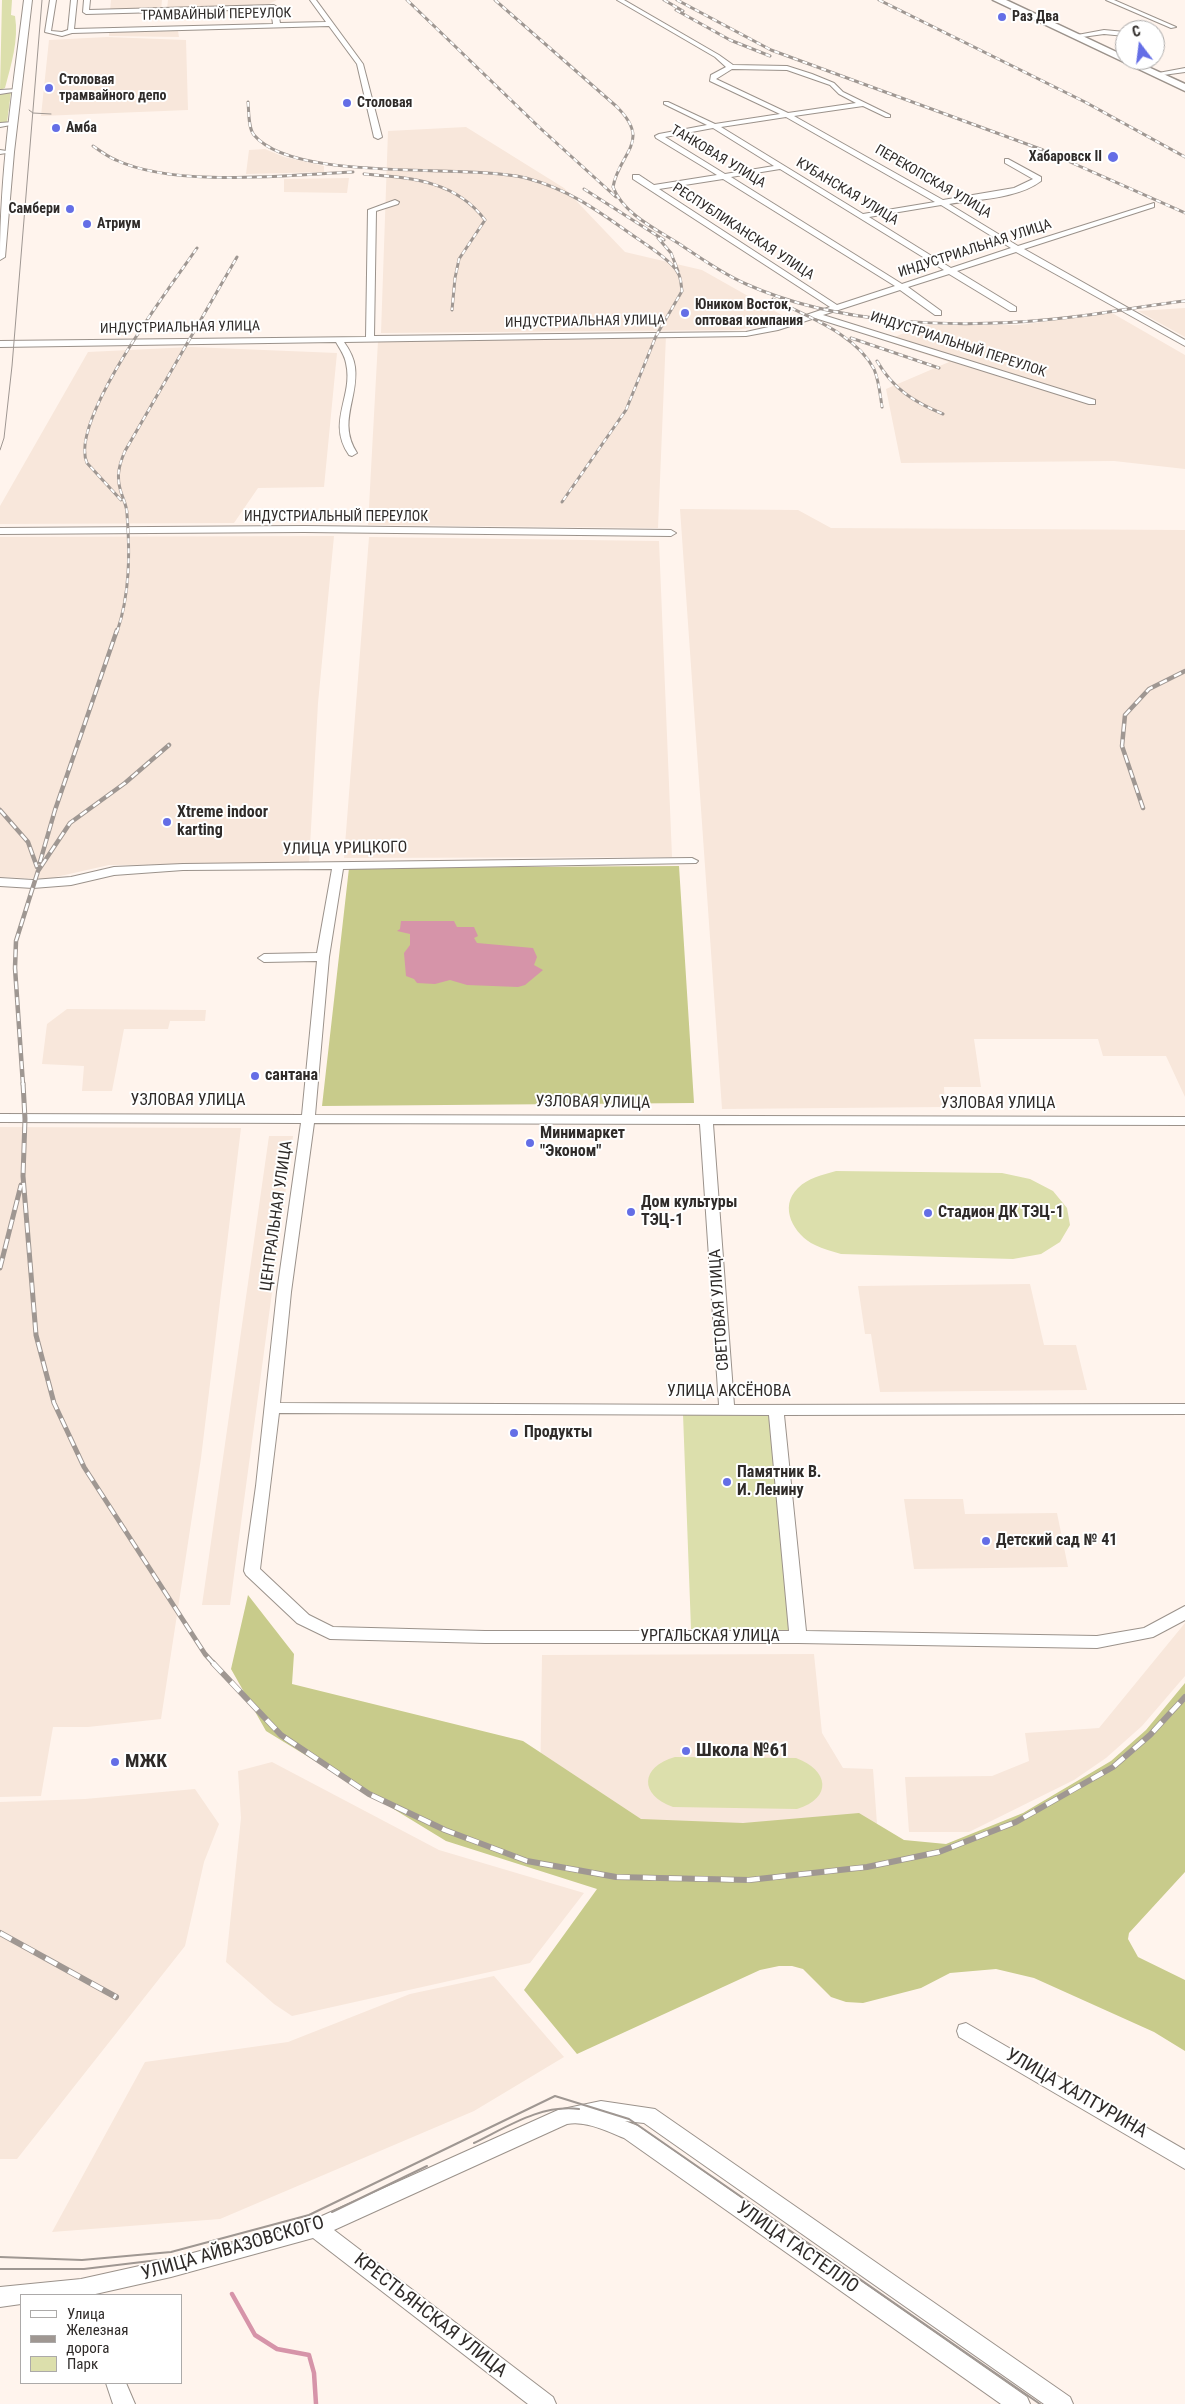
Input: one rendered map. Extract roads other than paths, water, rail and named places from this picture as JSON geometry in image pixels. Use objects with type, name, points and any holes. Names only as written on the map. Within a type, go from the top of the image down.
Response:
[{"type":"highway","points":[[998,0],[1115,55]]},
{"type":"highway","points":[[1147,70],[1185,88]]},
{"type":"main road","points":[[0,257],[4,152],[13,124],[28,0]]},
{"type":"street","points":[[53,0],[48,32],[54,34],[71,31],[74,0]]},
{"type":"street","points":[[86,12],[87,0]]},
{"type":"street","name":"ТРАМВАЙНЫЙ ПЕРЕУЛОК","points":[[313,0],[331,24]]},
{"type":"street","points":[[620,0],[717,56],[730,66],[790,68],[832,84],[841,93],[888,116]]},
{"type":"street","points":[[1109,0],[1159,20]]},
{"type":"street","points":[[74,12],[274,7],[278,26]]},
{"type":"street","points":[[1165,23],[1176,27],[1165,28]]},
{"type":"street","points":[[331,24],[360,64],[378,137]]},
{"type":"street","name":"ТРАМВАЙНЫЙ ПЕРЕУЛОК","points":[[71,31],[331,24]]},
{"type":"street","points":[[1075,36],[1104,32],[1115,33]]},
{"type":"street","name":"ПЕРЕКОПСКАЯ УЛИЦА","points":[[730,66],[713,76],[712,80],[786,114],[1185,343]]},
{"type":"street","points":[[1156,74],[1185,70]]},
{"type":"street","points":[[0,92],[17,90]]},
{"type":"street","name":"КУБАНСКАЯ УЛИЦА","points":[[666,103],[714,126],[1012,309]]},
{"type":"street","name":"ТАНКОВАЯ УЛИЦА","points":[[864,104],[786,114],[659,136],[902,287],[938,313]]},
{"type":"street","points":[[0,125],[13,124]]},
{"type":"street","points":[[863,216],[1015,190],[1030,185],[1038,179],[1008,161]]},
{"type":"street","points":[[652,188],[780,167]]},
{"type":"street","name":"РЕСПУБЛИКАНСКАЯ УЛИЦА","points":[[636,177],[836,308]]},
{"type":"street","points":[[370,339],[372,210],[395,202]]},
{"type":"street","name":"ИНДУСТРИАЛЬНАЯ УЛИЦА","points":[[0,344],[670,335],[758,332],[952,271],[1151,205]]},
{"type":"street","name":"ИНДУСТРИАЛЬНЫЙ ПЕРЕУЛОК","points":[[815,314],[1092,402]]},
{"type":"street","points":[[339,340],[351,365],[343,434],[345,444],[352,453]]},
{"type":"street","name":"ИНДУСТРИАЛЬНЫЙ ПЕРЕУЛОК","points":[[0,531],[304,530],[671,533]]},
{"type":"street","name":"УЛИЦА УРИЦКОГО","points":[[0,882],[33,884],[71,881],[114,872],[183,868],[692,862]]},
{"type":"street","name":"ЦЕНТРАЛЬНАЯ УЛИЦА","points":[[252,1571],[273,1408],[284,1292],[308,1119],[323,957],[338,866]]},
{"type":"street","points":[[264,958],[323,957]]},
{"type":"street","name":"УЗЛОВАЯ УЛИЦА","points":[[0,1118],[1185,1121]]},
{"type":"street","name":"СВЕТОВАЯ УЛИЦА","points":[[706,1121],[727,1410]]},
{"type":"street","name":"УЛИЦА АКСЁНОВА","points":[[273,1408],[1185,1410]]},
{"type":"street","points":[[776,1410],[798,1637]]},
{"type":"street","name":"УРГАЛЬСКАЯ УЛИЦА","points":[[252,1571],[303,1619],[330,1633],[485,1637],[798,1637],[1097,1642],[1147,1633],[1169,1623],[1185,1612]]},
{"type":"street","name":"УЛИЦА ХАЛТУРИНА","points":[[966,2031],[1185,2160]]},
{"type":"street","points":[[564,2116],[601,2110],[648,2116],[1062,2404]]},
{"type":"street","name":"УЛИЦА АЙВАЗОВСКОГО","points":[[49,2294],[82,2292],[316,2228],[564,2116]]},
{"type":"street","name":"УЛИЦА ГАСТЕЛЛО","points":[[564,2116],[600,2119],[631,2132],[1019,2404]]},
{"type":"street","name":"КРЕСТЬЯНСКАЯ УЛИЦА","points":[[316,2228],[545,2404]]},
{"type":"street","name":"УЛИЦА АЙВАЗОВСКОГО","points":[[0,2297],[20,2296]]},
{"type":"street","points":[[116,2384],[124,2404]]},
{"type":"waterway","points":[[232,2294],[255,2335],[277,2349],[309,2355],[314,2373],[316,2404]]},
{"type":"tram line","points":[[33,113],[42,0]]},
{"type":"tram line","points":[[29,110],[33,113]]},
{"type":"tram line","points":[[0,450],[4,438],[12,366],[33,113]]},
{"type":"tram line","points":[[33,113],[51,114]]},
{"type":"tram line","points":[[0,2257],[82,2260],[171,2252],[309,2215],[555,2096],[629,2119],[1040,2404]]},
{"type":"tram line","points":[[474,2143],[538,2113],[565,2108],[579,2109]]},
{"type":"tram line","points":[[332,2212],[427,2166]]},
{"type":"tram line","points":[[203,2251],[300,2226],[316,2219]]},
{"type":"tram line","points":[[0,2269],[84,2269],[167,2259]]},
{"type":"railway","points":[[407,0],[540,128],[616,197]]},
{"type":"railway","points":[[495,0],[616,106],[627,118],[632,129],[633,138],[631,147],[616,175],[613,187],[625,206],[642,221],[721,271],[746,284],[781,298],[858,316],[897,321],[937,323],[977,324],[1054,319],[1185,301]]},
{"type":"railway","points":[[664,0],[683,11]]},
{"type":"railway","points":[[677,0],[771,50],[1043,150],[1185,213]]},
{"type":"railway","points":[[879,0],[1085,102],[1185,157]]},
{"type":"railway","points":[[676,10],[730,40],[770,56]]},
{"type":"railway","points":[[248,102],[252,132],[275,150],[304,160],[341,166],[498,174],[541,182],[592,207],[655,251],[675,268],[680,277],[682,291],[656,336],[626,410],[562,502]]},
{"type":"railway","points":[[93,146],[116,160],[141,169],[169,174],[232,178],[353,172]]},
{"type":"railway","points":[[364,174],[415,180],[446,189],[460,196],[485,220],[459,259],[452,310]]},
{"type":"railway","points":[[584,189],[664,240]]},
{"type":"railway","points":[[658,238],[671,253],[678,271]]},
{"type":"railway","points":[[121,500],[87,463],[85,443],[93,417],[125,354],[197,248]]},
{"type":"railway","points":[[117,632],[127,588],[129,558],[127,511],[118,478],[121,462],[125,451],[237,257]]},
{"type":"railway","points":[[773,299],[829,327],[855,345],[866,356],[874,369],[882,407]]},
{"type":"railway","points":[[851,338],[939,368]]},
{"type":"railway","points":[[877,361],[897,387],[923,405],[943,414]]},
{"type":"railway","points":[[40,862],[55,810],[117,630]]},
{"type":"railway","points":[[1143,808],[1122,746],[1125,715],[1149,689],[1185,671]]},
{"type":"railway","points":[[23,1085],[15,968],[16,941],[38,871],[70,823],[125,783],[169,745]]},
{"type":"railway","points":[[0,810],[28,842],[37,867]]},
{"type":"railway","points":[[23,1083],[25,1119],[23,1176],[36,1335],[54,1403],[84,1467],[205,1654],[214,1664]]},
{"type":"railway","points":[[0,1268],[21,1185]]},
{"type":"railway","points":[[213,1663],[281,1735],[369,1794],[445,1830],[527,1861],[616,1877],[749,1880],[867,1867],[939,1852],[1016,1822],[1113,1767],[1150,1735],[1185,1697]]},
{"type":"railway","points":[[0,1933],[116,1997]]},
{"type":"place","name":"Раз Два","points":[[1002,17]]},
{"type":"place","name":"Столовая трамвайного депо","points":[[49,88]]},
{"type":"place","name":"Столовая","points":[[347,103]]},
{"type":"place","name":"Амба","points":[[56,128]]},
{"type":"place","name":"Хабаровск II","points":[[1113,157]]},
{"type":"place","name":"Самбери","points":[[70,209]]},
{"type":"place","name":"Атриум","points":[[87,224]]},
{"type":"place","name":"Юником Восток, оптовая компания","points":[[685,313]]},
{"type":"place","name":"Xtreme indoor karting","points":[[167,822]]},
{"type":"place","name":"сантана","points":[[255,1076]]},
{"type":"place","name":"Минимаркет \"Эконом\"","points":[[530,1143]]},
{"type":"place","name":"Дом культуры ТЭЦ-1","points":[[631,1212]]},
{"type":"place","name":"Стадион ДК ТЭЦ-1","points":[[928,1213]]},
{"type":"place","name":"Продукты","points":[[514,1433]]},
{"type":"place","name":"Памятник В. И. Ленину","points":[[727,1482]]},
{"type":"place","name":"Детский сад № 41","points":[[986,1541]]},
{"type":"place","name":"Школа №61","points":[[686,1751]]},
{"type":"place","name":"МЖК","points":[[115,1762]]}]
